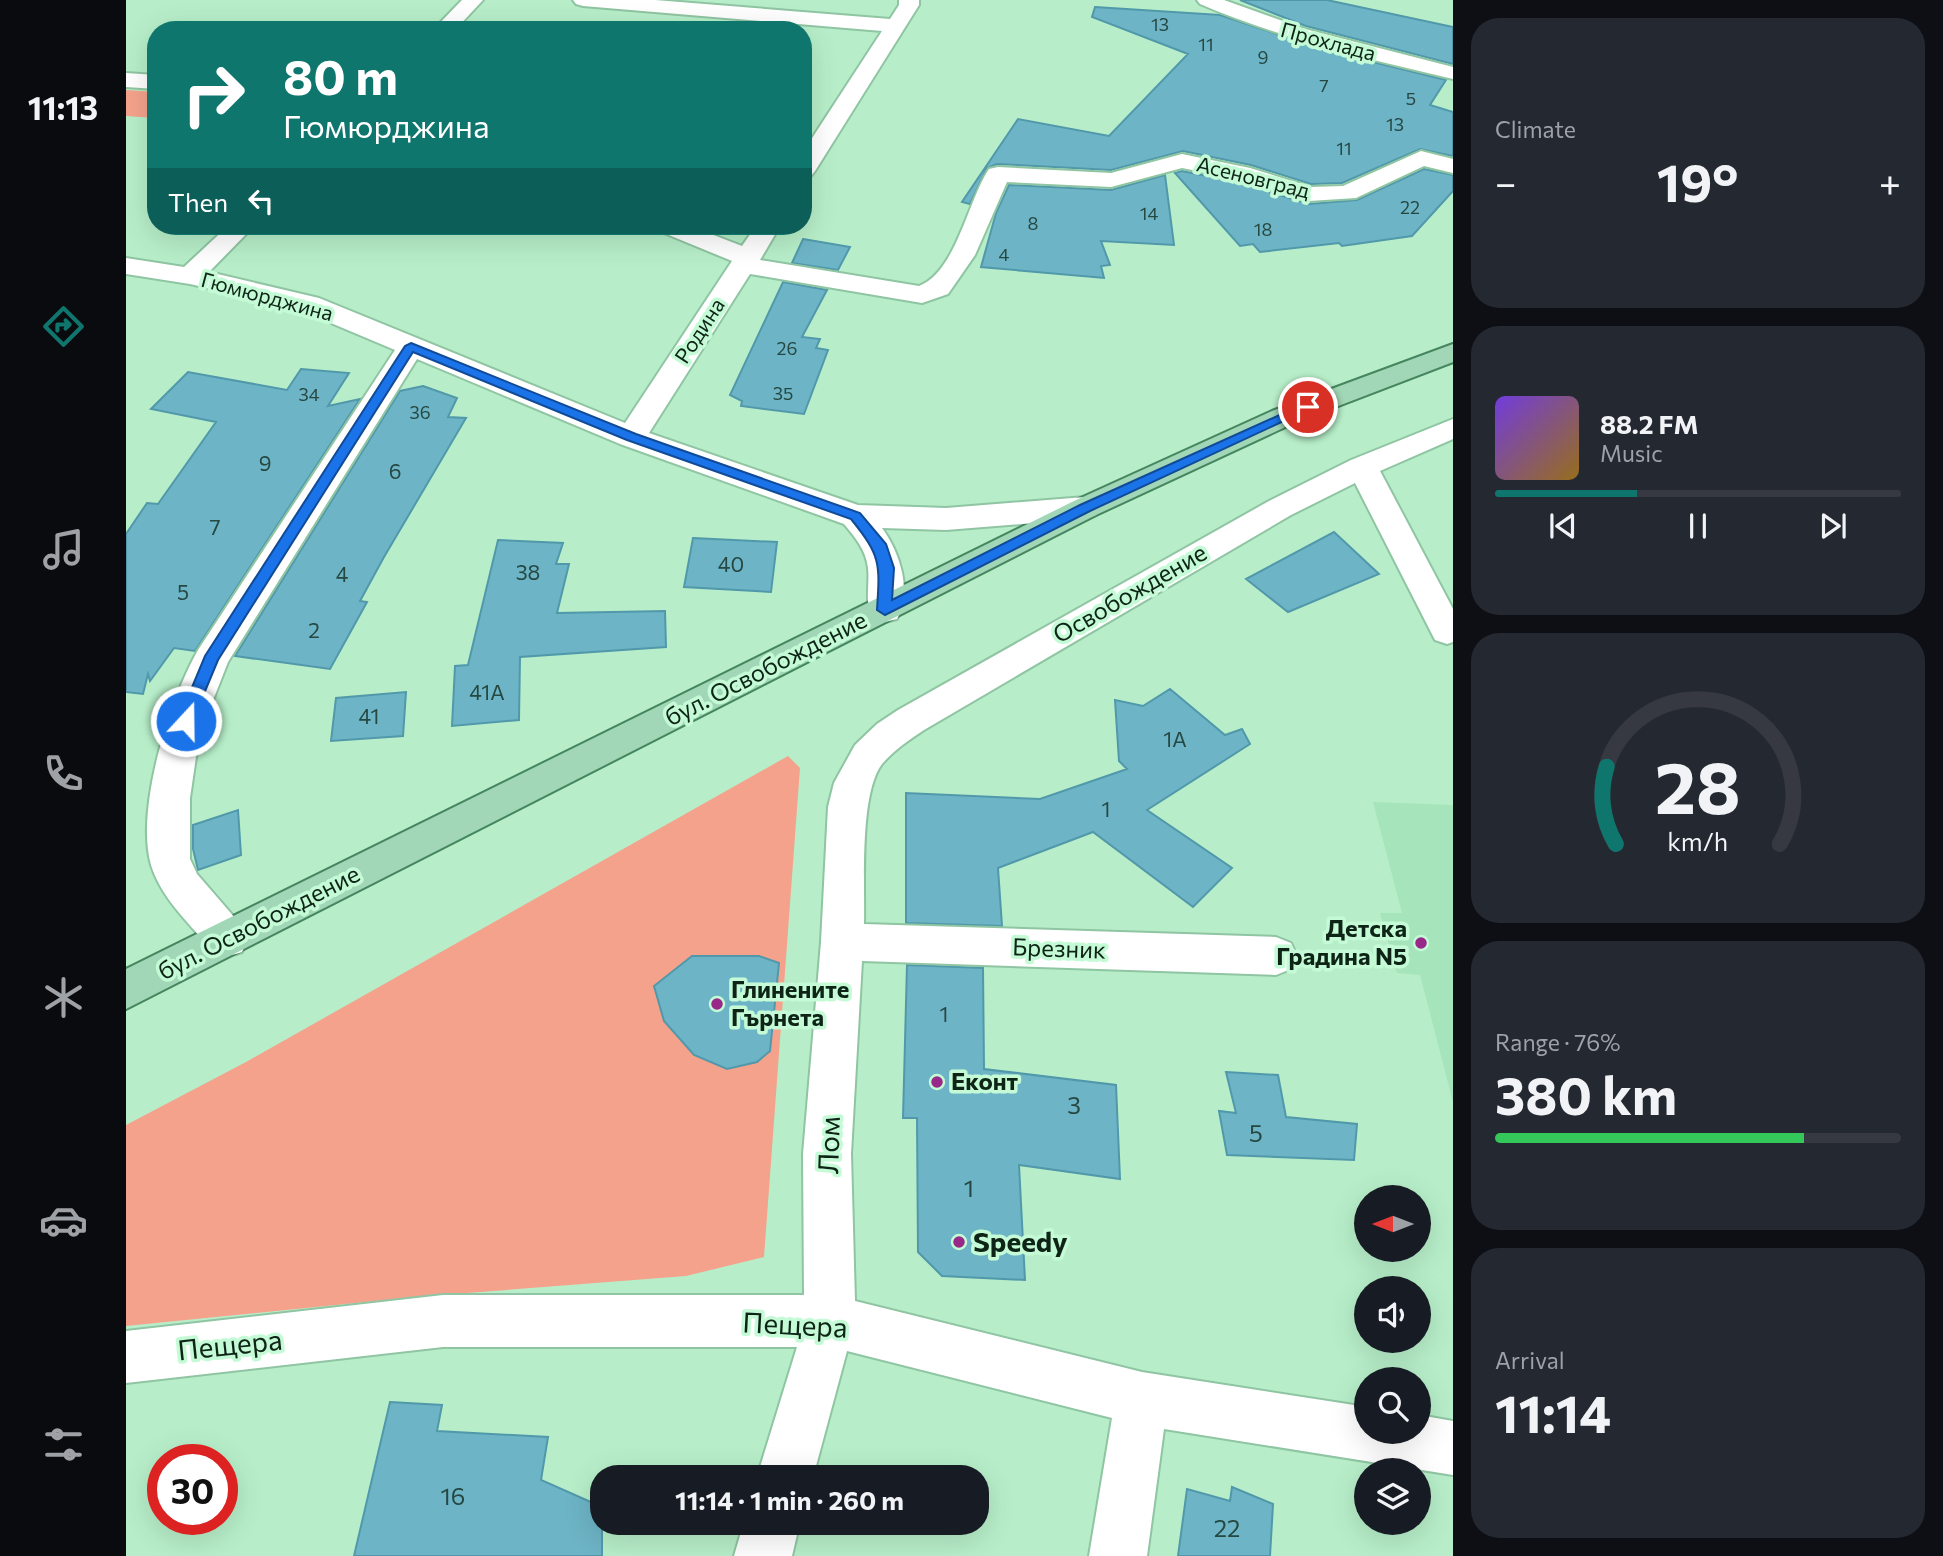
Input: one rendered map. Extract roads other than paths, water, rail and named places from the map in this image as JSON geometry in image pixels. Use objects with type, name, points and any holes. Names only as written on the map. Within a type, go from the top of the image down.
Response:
[{"type":"main road","name":"бул. Освобождение","points":[[126,990],[1085,508],[1283,417],[1453,352]]},
{"type":"street","points":[[452,21],[473,0]]},
{"type":"street","points":[[583,0],[895,26]]},
{"type":"street","points":[[812,156],[909,5],[909,0]]},
{"type":"street","name":"Прохлада","points":[[1207,0],[1246,18],[1314,41],[1453,73]]},
{"type":"street","points":[[126,80],[147,81]]},
{"type":"street","name":"Асеновград","points":[[745,261],[922,295],[939,288],[962,255],[998,174],[1111,180],[1182,161],[1242,173],[1309,194],[1322,194],[1347,193],[1421,158],[1453,166]]},
{"type":"street","points":[[190,276],[233,235]]},
{"type":"street","points":[[688,235],[745,261]]},
{"type":"street","name":"Родина","points":[[631,437],[762,235]]},
{"type":"street","name":"Гюмюрджина","points":[[128,269],[190,276],[309,304],[631,437],[855,516],[879,544],[887,568],[885,610]]},
{"type":"street","points":[[228,939],[174,873],[168,839],[170,793],[179,741],[206,670],[411,346]]},
{"type":"street","name":"Освобождение","points":[[848,807],[853,783],[868,755],[911,720],[1280,508],[1362,467],[1453,428]]},
{"type":"street","points":[[1362,467],[1447,631]]},
{"type":"street","points":[[855,516],[946,519],[1085,508]]},
{"type":"street","name":"Лом","points":[[788,1465],[830,1321],[827,1154],[842,942],[848,807]]},
{"type":"street","name":"Брезник","points":[[842,942],[1276,956]]},
{"type":"street","name":"Пещера","points":[[126,1357],[443,1321],[830,1321],[1142,1399],[1453,1448]]},
{"type":"street","points":[[1118,1556],[1142,1399]]},
{"type":"street","points":[[763,1556],[769,1535]]},
{"type":"place","name":"Детска Градина N5","points":[[1421,943]]},
{"type":"place","name":"Глинените Гърнета","points":[[717,1004]]},
{"type":"place","name":"Еконт","points":[[937,1082]]},
{"type":"place","name":"Speedy","points":[[959,1242]]}]
